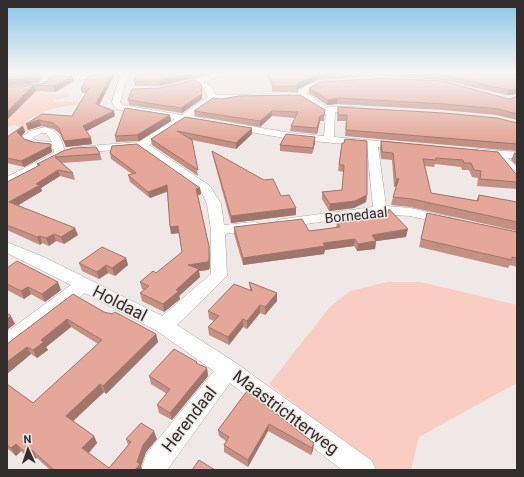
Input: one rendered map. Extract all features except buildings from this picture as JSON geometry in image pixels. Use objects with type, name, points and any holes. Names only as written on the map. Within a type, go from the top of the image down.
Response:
[{"type":"street","points":[[120,95],[116,103],[119,107],[291,136],[412,147]]},
{"type":"street","points":[[286,96],[298,95]]},
{"type":"street","points":[[302,95],[328,109],[332,114],[329,140]]},
{"type":"street","points":[[7,182],[60,150],[141,145],[151,140],[213,98],[256,97]]},
{"type":"street","points":[[328,109],[337,108],[368,110]]},
{"type":"street","points":[[372,144],[380,210]]},
{"type":"street","points":[[141,145],[206,189],[214,204],[218,230],[219,276],[164,326]]},
{"type":"street","points":[[467,151],[517,155]]},
{"type":"street","points":[[499,153],[517,176]]},
{"type":"street","name":"Bornedaal","points":[[218,230],[380,210],[410,212],[456,222]]},
{"type":"street","name":"Holdaal","points":[[7,247],[40,262],[164,326],[228,369]]},
{"type":"street","points":[[7,343],[84,285]]},
{"type":"street","name":"Herendaal","points":[[154,470],[156,462],[228,369]]},
{"type":"street","name":"Maastrichterweg","points":[[228,369],[363,470]]},
{"type":"shaded area","points":[[28,95],[70,95],[54,100],[53,102],[93,101],[81,105],[48,110],[26,121],[34,126],[25,131],[16,125],[7,126],[7,111]]},
{"type":"shaded area","points":[[387,282],[421,282],[517,305],[517,383],[419,437],[411,470],[378,470],[269,384],[330,307],[350,291]]}]
